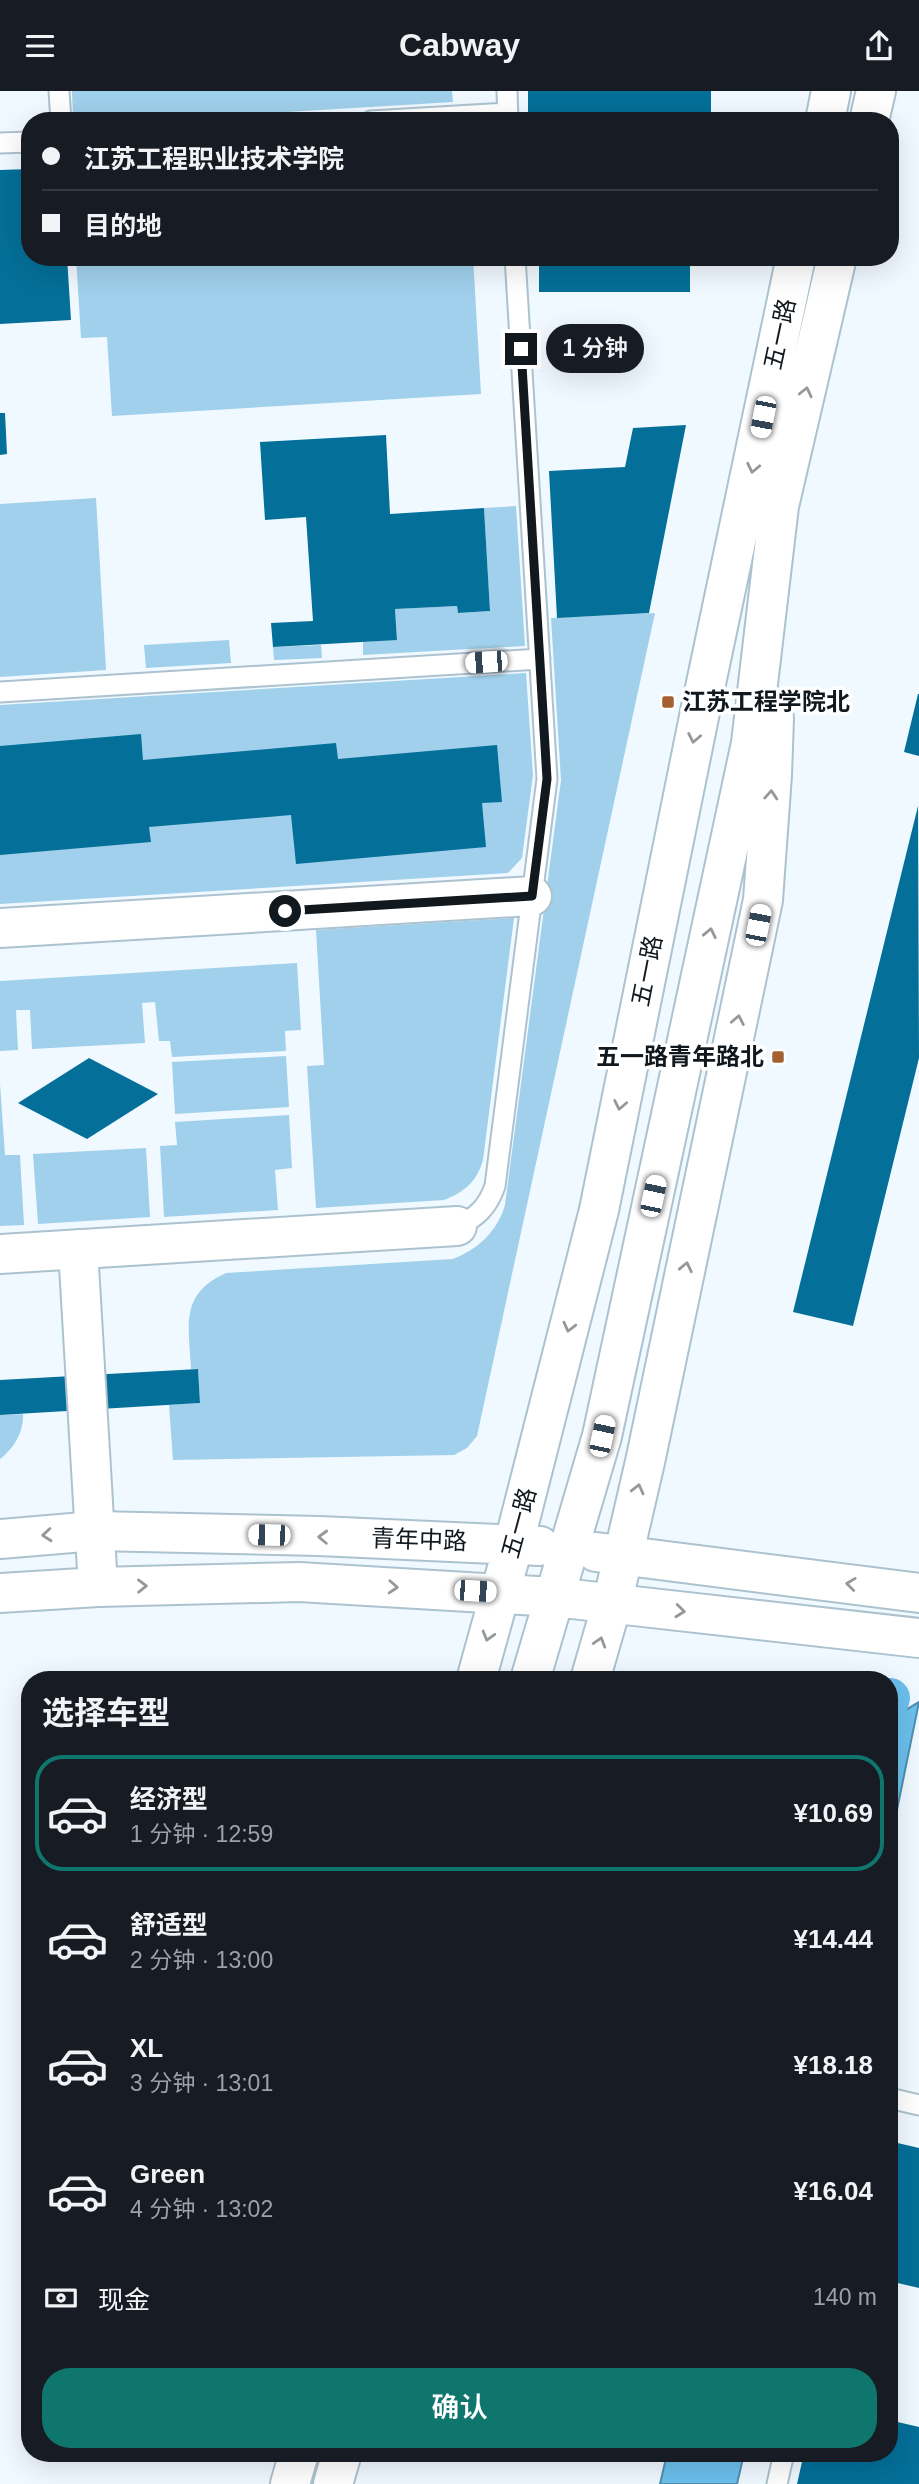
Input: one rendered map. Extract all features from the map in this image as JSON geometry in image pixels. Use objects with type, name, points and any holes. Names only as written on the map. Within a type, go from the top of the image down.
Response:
[{"type":"main road","points":[[827,112],[831,91]]},
{"type":"main road","points":[[871,112],[876,91]]},
{"type":"main road","name":"五一路","points":[[478,1671],[599,1210],[794,266]]},
{"type":"main road","name":"五一路","points":[[533,1671],[602,1436],[751,743],[779,506],[835,266]]},
{"type":"main road","points":[[593,1671],[612,1604],[651,1436],[763,899],[772,775],[779,506]]},
{"type":"main road","points":[[0,928],[532,896]]},
{"type":"main road","points":[[0,1254],[457,1226]]},
{"type":"main road","points":[[78,1249],[98,1587]]},
{"type":"main road","name":"青年中路","points":[[0,1539],[95,1531],[514,1543],[919,1593]]},
{"type":"main road","name":"青年中路","points":[[0,1593],[98,1587],[299,1582],[500,1592],[919,1637]]},
{"type":"main road","points":[[290,2484],[296,2462]]},
{"type":"main road","points":[[333,2484],[339,2462]]},
{"type":"lane","points":[[59,91],[60,112]]},
{"type":"lane","points":[[507,91],[507,112]]},
{"type":"lane","points":[[0,143],[21,142]]},
{"type":"lane","points":[[457,1226],[471,1220],[483,1210],[495,1186],[547,779],[516,266]]},
{"type":"lane","points":[[0,692],[540,659]]},
{"type":"lane","points":[[898,2100],[919,2105]]},
{"type":"lane","points":[[777,2484],[782,2462]]},
{"type":"shaded area","points":[[72,91],[452,91],[453,102],[287,112],[73,112]]},
{"type":"shaded area","points":[[77,266],[474,266],[481,394],[112,416],[107,337],[81,338]]},
{"type":"shaded area","points":[[96,498],[106,670],[0,677],[0,504]]},
{"type":"shaded area","points":[[516,506],[525,646],[363,655],[363,642],[397,639],[395,609],[457,606],[458,613],[490,611],[484,508]]},
{"type":"shaded area","points":[[655,613],[477,1436],[467,1448],[454,1455],[173,1460],[169,1405],[200,1403],[198,1369],[191,1369],[190,1313],[200,1291],[211,1281],[226,1273],[453,1259],[478,1245],[497,1223],[505,1205],[561,780],[551,618]]},
{"type":"shaded area","points":[[229,640],[231,663],[146,668],[144,645]]},
{"type":"shaded area","points":[[321,645],[322,658],[274,660],[273,647]]},
{"type":"shaded area","points":[[526,673],[533,775],[522,858],[508,873],[0,904],[0,705]]},
{"type":"shaded area","points":[[514,918],[483,1160],[474,1180],[444,1200],[316,1208],[307,1066],[324,1065],[316,930]]},
{"type":"shaded area","points":[[297,963],[301,1030],[285,1031],[286,1051],[172,1057],[170,1041],[159,1041],[155,1002],[142,1003],[145,1043],[32,1049],[30,1010],[16,1010],[18,1050],[0,1051],[0,981]]},
{"type":"shaded area","points":[[286,1056],[289,1107],[175,1114],[172,1062]]},
{"type":"shaded area","points":[[0,1084],[5,1155],[20,1155],[24,1225],[0,1226]]},
{"type":"shaded area","points":[[289,1115],[292,1168],[275,1170],[278,1210],[164,1217],[160,1146],[177,1145],[175,1122]]},
{"type":"shaded area","points":[[146,1148],[150,1217],[38,1224],[33,1154]]},
{"type":"shaded area","points":[[23,1414],[17,1439],[0,1459],[0,1415]]},
{"type":"shaded area","points":[[919,1702],[898,1805],[898,1715]]},
{"type":"shaded area","points":[[665,2462],[742,2462],[737,2484],[660,2484]]},
{"type":"building","points":[[528,91],[711,91],[711,112],[528,112]]},
{"type":"building","points":[[21,169],[21,266],[68,266],[71,320],[0,324],[0,170]]},
{"type":"building","points":[[539,266],[690,266],[690,292],[539,292]]},
{"type":"building","points":[[0,413],[5,413],[7,454],[0,455]]},
{"type":"building","points":[[686,425],[649,613],[557,618],[549,471],[625,467],[633,428]]},
{"type":"building","points":[[386,435],[390,514],[484,508],[490,611],[458,613],[457,606],[395,609],[397,640],[273,647],[271,623],[313,621],[306,517],[265,520],[260,442]]},
{"type":"building","points":[[919,694],[919,756],[904,752]]},
{"type":"building","points":[[141,734],[143,760],[336,743],[338,759],[497,745],[502,802],[482,803],[486,847],[296,864],[291,815],[149,827],[151,842],[0,855],[0,746]]},
{"type":"building","points":[[918,806],[919,1058],[853,1326],[793,1312]]},
{"type":"building","points":[[89,1058],[158,1094],[87,1139],[18,1103]]},
{"type":"building","points":[[198,1369],[200,1403],[0,1415],[0,1380]]},
{"type":"building","points":[[898,2143],[919,2148],[919,2288],[898,2283]]},
{"type":"building","points":[[898,2422],[919,2427],[919,2484],[797,2484],[802,2462],[898,2462]]},
{"type":"place","name":"江苏工程学院北","points":[[668,702]]},
{"type":"place","name":"五一路青年路北","points":[[778,1057]]},
{"type":"route","points":[[285,911],[532,896],[547,779],[521,349]]}]
